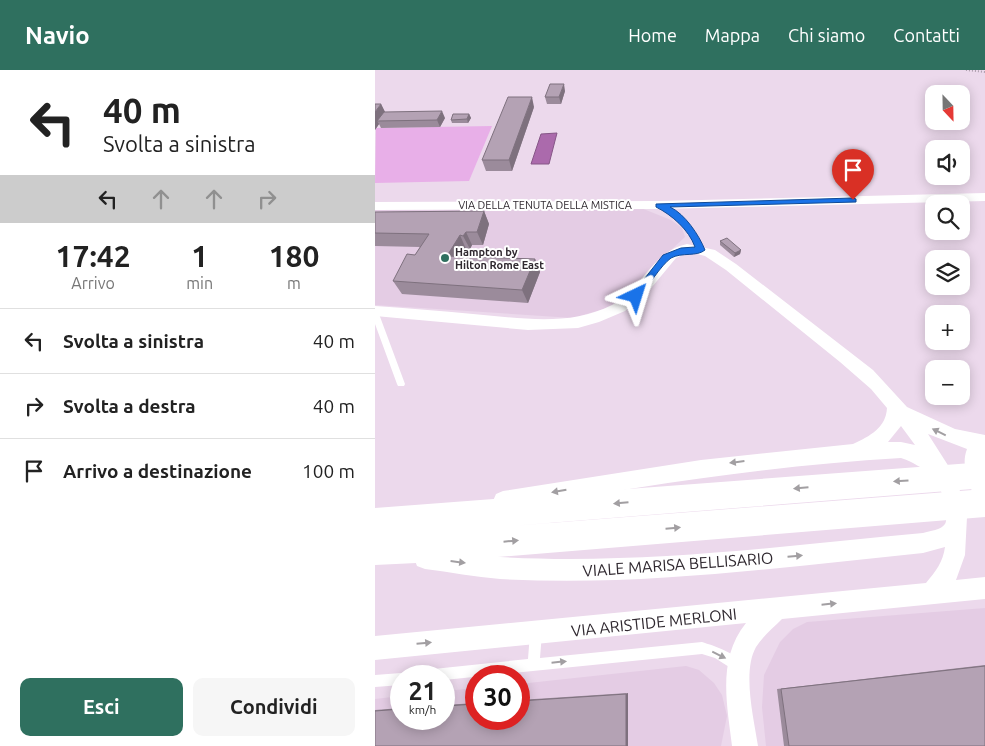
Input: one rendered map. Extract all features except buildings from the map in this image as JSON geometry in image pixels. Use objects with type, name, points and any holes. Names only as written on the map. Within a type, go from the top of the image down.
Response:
[{"type":"main road","points":[[381,522],[849,484],[985,475]]},
{"type":"main road","name":"VIALE MARISA BELLISARIO","points":[[375,551],[437,548],[985,503]]},
{"type":"street","name":"VIA DELLA TENUTA DELLA MISTICA","points":[[375,206],[658,205],[985,197]]},
{"type":"street","points":[[375,312],[536,325],[572,324],[601,316],[625,304],[643,288],[664,260],[671,254],[687,250],[700,250],[715,256],[868,376],[897,408],[925,444],[940,471],[956,511],[953,565],[932,594]]},
{"type":"street","points":[[897,408],[947,436],[985,444]]},
{"type":"street","points":[[855,452],[873,443],[887,432],[895,418],[897,408]]},
{"type":"street","points":[[985,444],[980,447],[974,457],[975,472],[985,497]]},
{"type":"street","points":[[381,522],[651,474],[753,460],[901,450],[913,452],[940,471]]},
{"type":"street","name":"VIALE MARISA BELLISARIO","points":[[375,551],[498,568],[609,570],[748,560],[917,544],[942,538],[953,530],[956,525]]},
{"type":"street","name":"VIA ARISTIDE MERLONI","points":[[375,648],[985,588]]},
{"type":"street","points":[[745,746],[738,666],[742,647],[751,633],[777,609]]},
{"type":"lane","points":[[658,205],[671,211],[689,230],[697,240],[700,250]]},
{"type":"lane","points":[[375,312],[401,384]]},
{"type":"lane","points":[[534,665],[536,633]]},
{"type":"lane","points":[[455,673],[702,648],[718,652],[738,666]]},
{"type":"lane","points":[[375,681],[390,679]]},
{"type":"path","points":[[966,70],[985,72]]},
{"type":"shaded area","points":[[492,126],[469,181],[375,183],[376,128]]},
{"type":"shaded area","points":[[557,133],[549,164],[531,164],[541,134]]},
{"type":"shaded area","points":[[375,207],[641,208],[671,220],[682,228],[685,237],[656,264],[642,286],[614,306],[573,318],[375,305]]},
{"type":"shaded area","points":[[985,608],[985,746],[766,746],[762,707],[764,675],[780,642],[793,629],[807,622]]},
{"type":"shaded area","points":[[686,666],[699,670],[714,683],[722,695],[727,716],[721,746],[375,746],[375,699],[390,697],[390,730],[455,730],[455,690],[465,689],[465,730],[530,730],[530,683]]},
{"type":"place","name":"Hampton by Hilton Rome East","points":[[445,258]]},
{"type":"route","points":[[636,296],[664,260],[671,254],[687,250],[700,250],[693,234],[671,211],[658,205],[853,200]]}]
